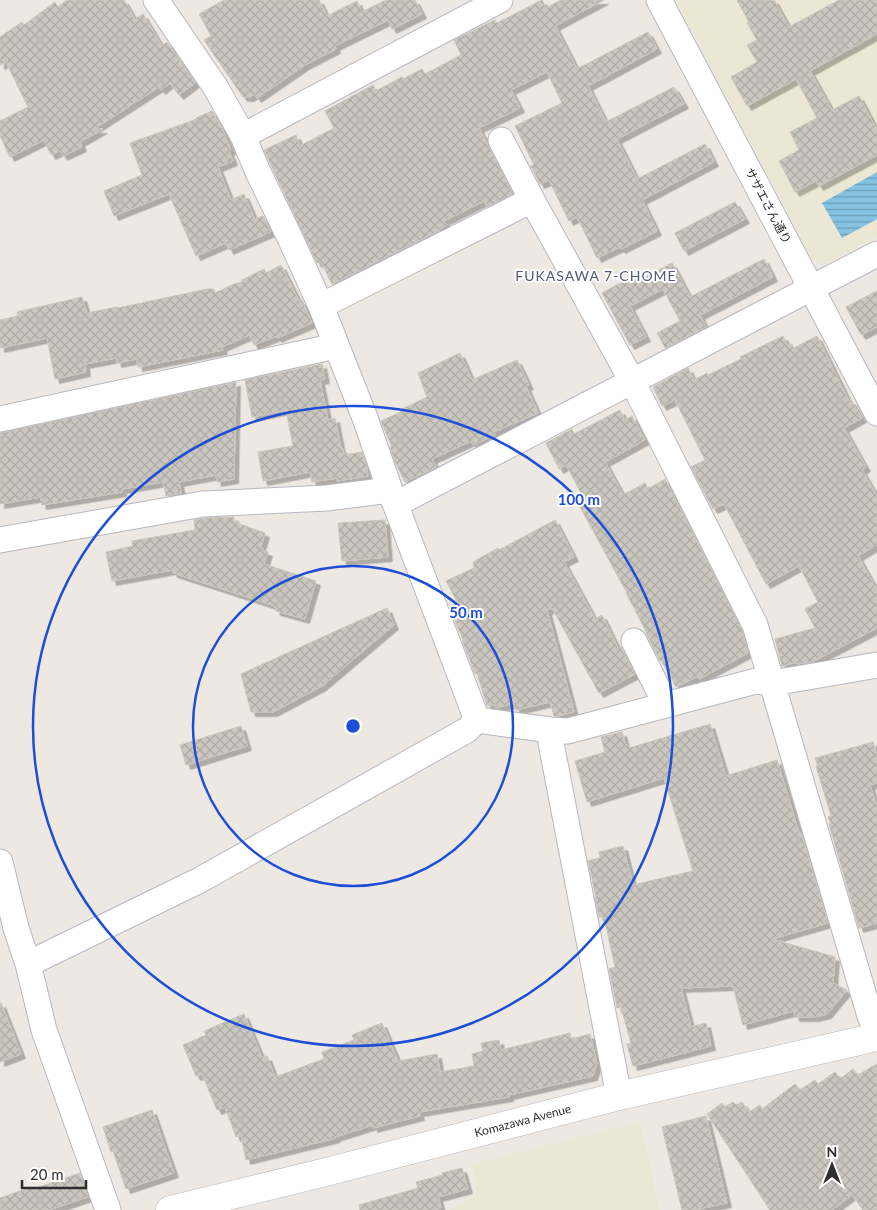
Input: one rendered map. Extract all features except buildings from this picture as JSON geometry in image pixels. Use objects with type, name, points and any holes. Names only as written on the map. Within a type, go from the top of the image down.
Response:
[{"type":"main road","name":"Komazawa Avenue","points":[[170,1210],[335,1170],[619,1096],[877,1036]]},
{"type":"street","points":[[156,0],[216,88],[243,136],[321,306],[365,418],[477,720]]},
{"type":"street","points":[[243,136],[500,0]]},
{"type":"street","name":"サザエさん通り","points":[[659,0],[877,413]]},
{"type":"street","points":[[501,140],[632,381],[755,625],[870,1016],[877,1032]]},
{"type":"street","points":[[321,306],[532,200]]},
{"type":"street","points":[[0,540],[203,504],[393,497],[632,381],[877,254]]},
{"type":"street","points":[[0,419],[336,346]]},
{"type":"street","points":[[634,640],[666,705]]},
{"type":"street","points":[[477,720],[568,731],[756,681],[773,683],[877,666]]},
{"type":"street","points":[[28,964],[200,880],[467,730],[477,720]]},
{"type":"street","points":[[550,730],[619,1096]]},
{"type":"street","points":[[0,862],[8,931],[28,964],[44,1030],[108,1210]]},
{"type":"shaded area","points":[[676,0],[877,0],[877,237],[825,265],[813,261]]},
{"type":"shaded area","points":[[640,1122],[660,1210],[449,1210],[478,1195],[472,1164]]},
{"type":"water","points":[[877,172],[877,219],[842,238],[822,203]]},
{"type":"district","name":"FUKASAWA 7-CHOME","points":[[596,276]]}]
